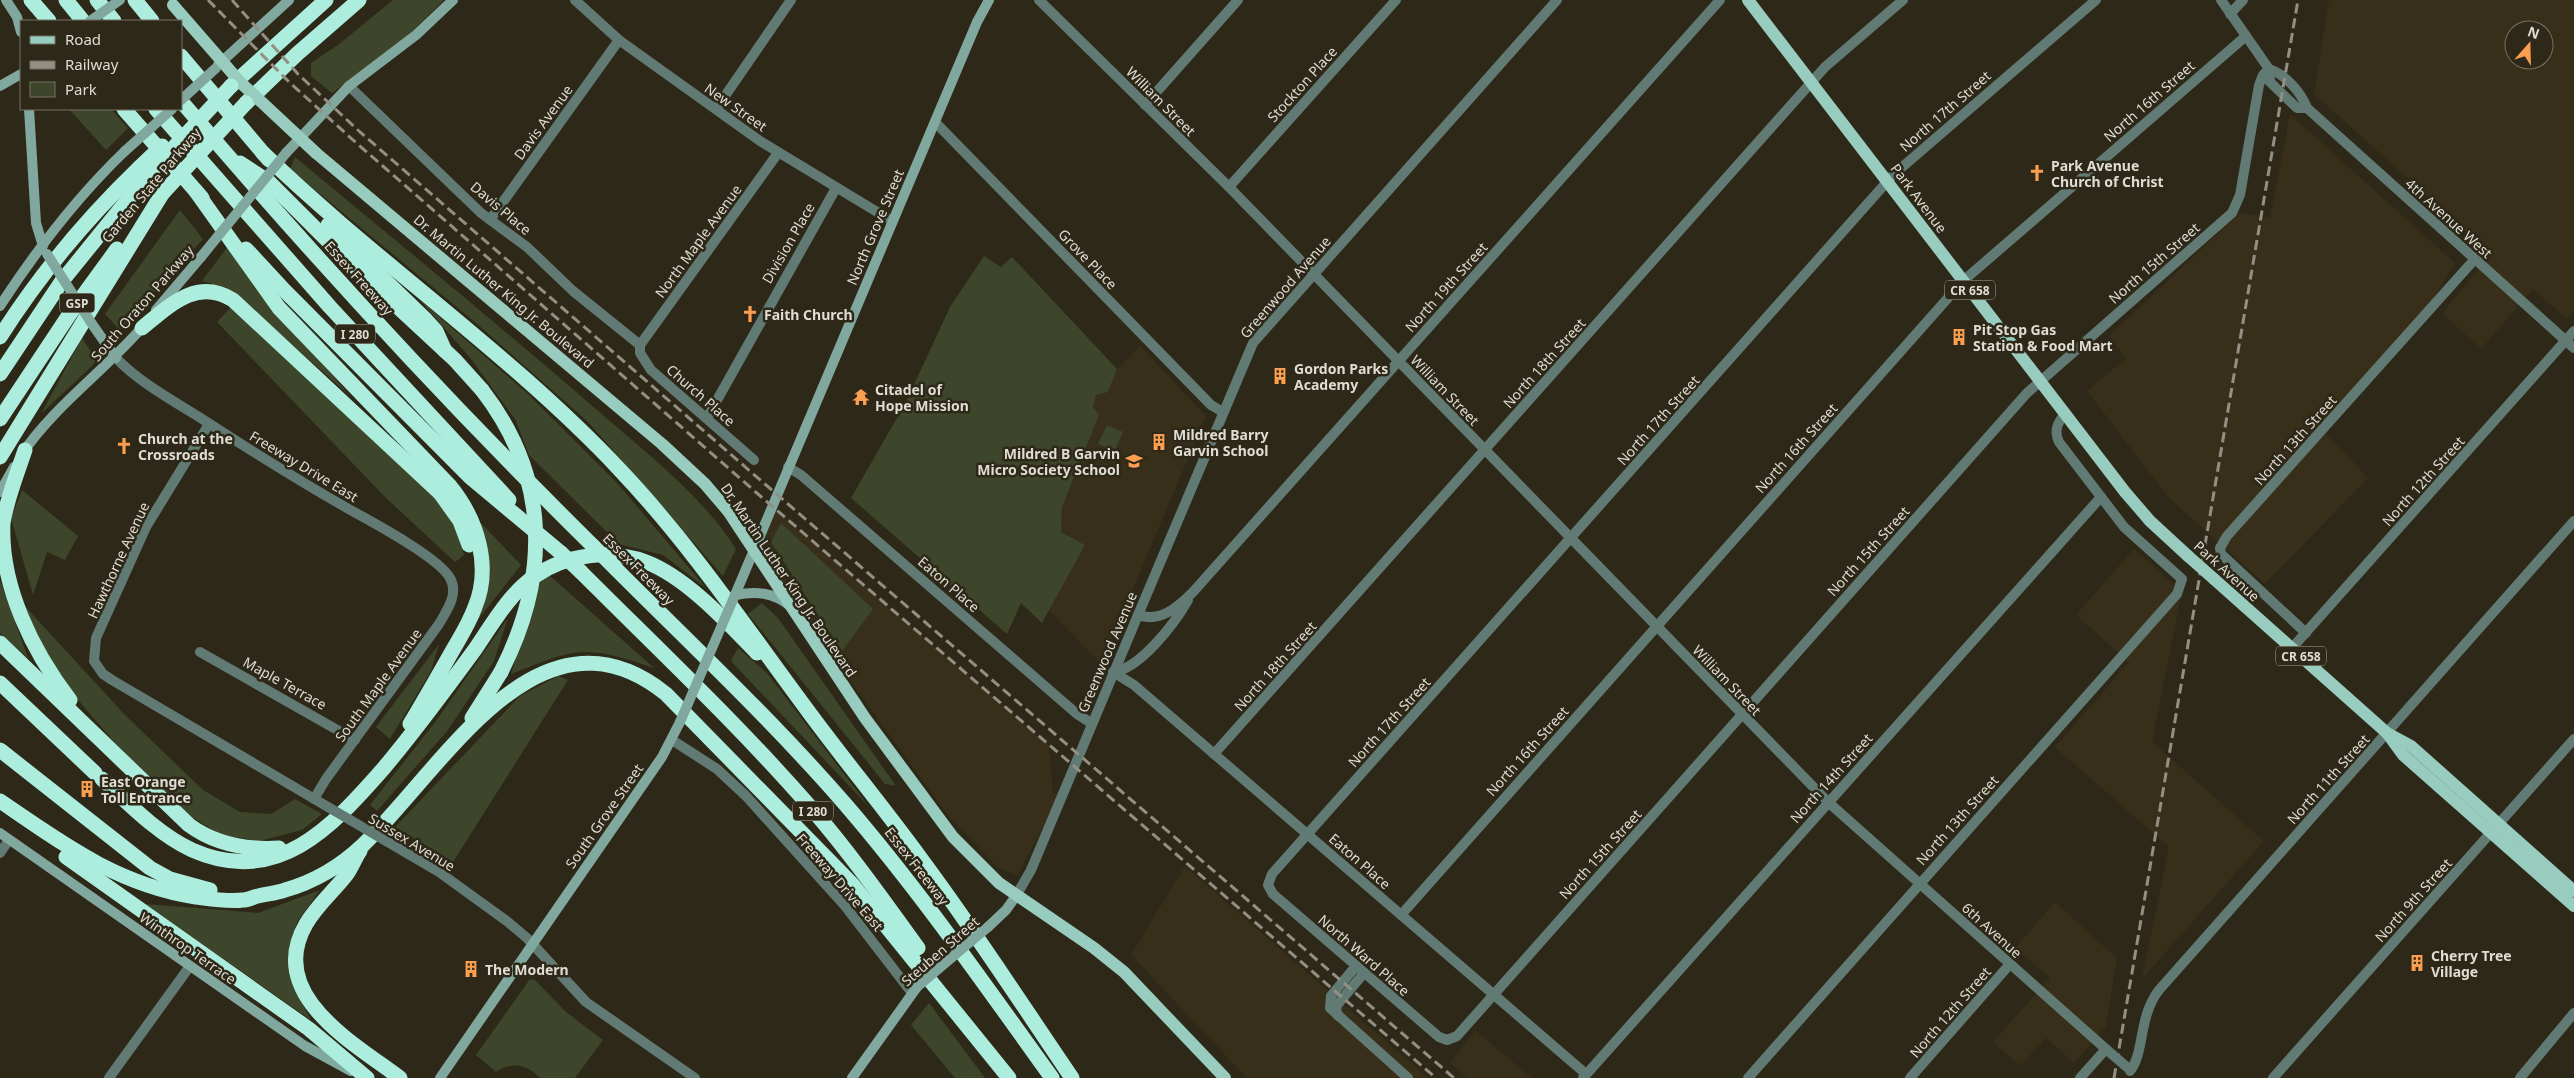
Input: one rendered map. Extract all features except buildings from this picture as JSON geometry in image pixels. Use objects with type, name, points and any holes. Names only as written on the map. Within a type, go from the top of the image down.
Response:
[{"type":"highway","points":[[31,0],[48,20]]},
{"type":"highway","points":[[38,0],[52,20]]},
{"type":"highway","points":[[66,0],[82,20]]},
{"type":"highway","points":[[97,0],[113,20]]},
{"type":"highway","points":[[135,0],[151,20]]},
{"type":"highway","points":[[0,337],[34,285],[66,244],[231,86],[326,0]]},
{"type":"highway","name":"Garden State Parkway","points":[[0,419],[90,285],[162,194],[246,103],[290,59],[359,0]]},
{"type":"highway","points":[[182,57],[318,215],[426,320],[436,332],[446,351]]},
{"type":"highway","name":"Essex Freeway","points":[[182,101],[226,154],[432,383],[765,716],[846,805],[939,921],[1052,1078]]},
{"type":"highway","points":[[125,110],[280,286],[457,463],[495,499],[561,553]]},
{"type":"highway","name":"I 280","points":[[157,110],[355,334],[561,553],[702,691],[813,810],[880,897],[1011,1078]]},
{"type":"highway","points":[[263,153],[314,202],[554,405],[611,460],[681,540],[812,717],[925,863],[1072,1078]]},
{"type":"highway","points":[[226,154],[269,182],[344,257],[446,351],[482,390],[502,418],[518,453],[529,488],[535,524],[535,562],[530,598],[520,634],[501,672],[450,747]]},
{"type":"highway","name":"Garden State Parkway","points":[[0,374],[67,275],[143,171]]},
{"type":"highway","points":[[195,190],[279,308],[450,486],[466,509],[479,542],[482,574],[476,607],[421,706],[377,776]]},
{"type":"highway","points":[[0,457],[162,194]]},
{"type":"highway","points":[[142,328],[177,301],[194,292],[211,291],[228,297],[426,479],[456,513],[464,529],[471,554],[473,576],[471,600],[460,638]]},
{"type":"highway","points":[[25,450],[2,523],[2,553],[11,594],[24,628],[57,683],[78,711],[125,763]]},
{"type":"highway","points":[[0,683],[98,776],[162,831],[201,853],[220,858],[250,861],[278,855],[301,846],[334,823],[421,724],[521,588],[550,568],[591,556],[632,558],[646,562],[672,576],[737,633],[812,717]]},
{"type":"highway","points":[[0,643],[182,819],[203,834],[246,848],[301,846]]},
{"type":"highway","points":[[0,801],[104,868],[148,886],[217,900],[245,900],[283,891],[310,881],[338,865],[363,845],[450,747],[520,684],[552,668],[583,664],[607,666],[631,672],[654,684],[672,700],[852,884],[1011,1078]]},
{"type":"highway","points":[[0,750],[143,862],[170,879],[208,889],[246,892],[258,896]]},
{"type":"highway","points":[[46,832],[59,852],[299,1021],[366,1078]]},
{"type":"highway","points":[[363,845],[347,873],[315,910],[303,928],[297,949],[298,973],[304,994],[319,1014],[400,1078]]},
{"type":"main road","points":[[91,20],[120,0]]},
{"type":"main road","points":[[182,99],[289,0]]},
{"type":"main road","name":"South Oraton Parkway","points":[[0,492],[25,450],[53,418],[116,358],[286,153],[349,86],[416,36],[453,0]]},
{"type":"main road","name":"North Grove Street","points":[[754,549],[977,22],[989,0]]},
{"type":"main road","name":"Park Avenue","points":[[1748,0],[2137,507],[2188,556],[2387,733],[2411,746],[2574,906]]},
{"type":"main road","points":[[7,1],[23,20]]},
{"type":"main road","points":[[7,1],[17,17],[20,28]]},
{"type":"main road","name":"Dr. Martin Luther King Jr. Boulevard","points":[[171,2],[240,82],[316,153],[691,469],[718,498],[754,549],[865,718],[941,823],[978,864],[1016,896],[1094,948],[1124,972],[1224,1078]]},
{"type":"main road","points":[[0,86],[20,75]]},
{"type":"main road","name":"Freeway Drive East","points":[[29,110],[36,222],[41,244],[116,358]]},
{"type":"main road","points":[[0,306],[41,244],[74,202],[125,151],[171,110]]},
{"type":"main road","name":"South Grove Street","points":[[440,1078],[672,740],[754,549]]},
{"type":"main road","points":[[734,594],[766,593],[783,601],[794,610]]},
{"type":"main road","name":"Park Avenue","points":[[2495,828],[2574,891]]},
{"type":"main road","name":"Winthrop Terrace","points":[[4,837],[305,1046],[366,1078]]},
{"type":"main road","name":"Steuben Street","points":[[852,1078],[915,990],[988,927],[1006,910],[1016,896]]},
{"type":"street","name":"New Street","points":[[575,0],[619,40],[778,153],[892,221]]},
{"type":"street","points":[[716,109],[791,0]]},
{"type":"street","name":"William Street","points":[[1039,0],[1229,187],[1828,802]]},
{"type":"street","points":[[1145,105],[1238,0]]},
{"type":"street","name":"Stockton Place","points":[[1229,187],[1396,0]]},
{"type":"street","name":"Greenwood Avenue","points":[[1016,896],[1031,870],[1091,723],[1253,342],[1556,0]]},
{"type":"street","name":"North 19th Street","points":[[1138,615],[1148,618],[1159,616],[1179,605],[1193,592],[1720,0]]},
{"type":"street","name":"North 18th Street","points":[[1214,754],[1811,82],[1830,62],[1903,0]]},
{"type":"street","name":"North 17th Street","points":[[1268,885],[1272,874],[1887,182],[1903,165],[2096,0]]},
{"type":"street","name":"4th Avenue West","points":[[2221,0],[2269,69],[2277,72],[2303,98],[2307,108],[2574,348]]},
{"type":"street","points":[[2230,14],[2243,0]]},
{"type":"street","name":"North 16th Street","points":[[1401,915],[1963,281],[2246,36]]},
{"type":"street","name":"Davis Avenue","points":[[490,220],[619,40]]},
{"type":"street","name":"North 15th Street","points":[[1447,1040],[1457,1036],[2040,381],[2236,208],[2259,85],[2262,75],[2269,69]]},
{"type":"street","name":"Davis Place","points":[[349,86],[490,220],[527,247],[573,291],[640,345]]},
{"type":"street","name":"Grove Place","points":[[935,122],[1211,405],[1223,412]]},
{"type":"street","name":"North Maple Avenue","points":[[640,345],[778,153]]},
{"type":"street","name":"Division Place","points":[[707,418],[836,188]]},
{"type":"street","name":"North 13th Street","points":[[2306,633],[2221,554],[2220,548],[2227,536],[2474,260]]},
{"type":"street","name":"North 12th Street","points":[[2292,648],[2574,332]]},
{"type":"street","name":"Church Place","points":[[640,345],[640,353],[651,370],[754,460]]},
{"type":"street","name":"Freeway Drive East","points":[[116,358],[142,380],[276,468],[405,542],[446,573],[453,584]]},
{"type":"street","points":[[2065,415],[2058,424],[2057,438],[2101,497]]},
{"type":"street","name":"Hawthorne Avenue","points":[[94,661],[96,638],[146,527],[210,424]]},
{"type":"street","name":"Eaton Place","points":[[788,467],[808,481],[1077,714],[1091,723]]},
{"type":"street","name":"North 13th Street","points":[[1748,1078],[2177,594],[2182,579],[2124,527],[2101,497]]},
{"type":"street","name":"North 14th Street","points":[[1584,1076],[2101,497]]},
{"type":"street","name":"North 11th Street","points":[[2129,1069],[2136,1060],[2145,1013],[2158,990],[2574,521]]},
{"type":"street","name":"South Maple Avenue","points":[[314,799],[439,624],[450,603],[454,591],[453,584]]},
{"type":"street","name":"North 19th Street","points":[[1113,672],[1124,670],[1137,661],[1173,624],[1193,592]]},
{"type":"street","name":"Maple Terrace","points":[[200,652],[355,740]]},
{"type":"street","name":"Sussex Avenue","points":[[94,661],[102,674],[439,872],[508,922],[532,944],[586,1002],[695,1078]]},
{"type":"street","name":"Eaton Place","points":[[1113,672],[1134,685],[1308,834],[1584,1076]]},
{"type":"street","name":"North 9th Street","points":[[2273,1078],[2574,739]]},
{"type":"street","name":"Freeway Drive East","points":[[672,740],[717,769],[746,796],[850,912],[915,990]]},
{"type":"street","name":"6th Avenue","points":[[1828,802],[2139,1078]]},
{"type":"street","points":[[0,853],[4,837]]},
{"type":"street","name":"North Ward Place","points":[[1268,885],[1273,894],[1360,970],[1435,1034],[1447,1040]]},
{"type":"street","name":"North 12th Street","points":[[1910,1078],[2010,964]]},
{"type":"street","points":[[109,1078],[190,966]]},
{"type":"street","points":[[1360,970],[1337,1005],[1338,1016],[1408,1078]]},
{"type":"street","points":[[2520,1078],[2574,1013]]},
{"type":"street","points":[[2080,1078],[2106,1050]]},
{"type":"shaded area","points":[[2329,0],[2574,0],[2574,311],[2567,319],[2533,289],[2481,349],[2442,313],[2492,254],[2314,94]]},
{"type":"shaded area","points":[[2290,114],[2455,263],[2429,305],[2326,433],[2368,478],[2265,584],[2169,498],[2087,391],[2126,358],[2109,336],[2240,213],[2270,218]]},
{"type":"shaded area","name":"Mildred B Garvin Micro Society School","points":[[1140,346],[1206,416],[1101,664],[1049,610],[1085,545],[1061,532],[1062,507],[1099,415],[1093,407],[1096,395],[1108,392],[1117,369]]},
{"type":"shaded area","points":[[774,508],[1049,745],[1053,796],[1066,783],[1018,875],[998,868],[947,814],[754,549]]},
{"type":"shaded area","points":[[2134,549],[2182,591],[2152,742],[2264,841],[2142,979],[2169,847],[2055,747],[2129,662],[2076,615]]},
{"type":"shaded area","points":[[1185,866],[1428,1078],[1247,1078],[1131,955]]},
{"type":"shaded area","points":[[2055,902],[2117,958],[2106,1026],[2074,1063],[2046,1038],[2020,1066],[1993,1042],[2050,978],[2015,948]]},
{"type":"shaded area","points":[[1475,1030],[1532,1078],[1467,1078],[1450,1063]]},
{"type":"green space","points":[[393,0],[444,0],[405,38],[332,93],[311,76],[311,63],[338,45]]},
{"type":"green space","points":[[70,110],[112,110],[128,128],[106,150]]},
{"type":"green space","points":[[295,157],[522,346],[690,492],[722,529],[736,549],[723,576],[588,422],[476,323],[290,169]]},
{"type":"green space","points":[[180,210],[203,239],[120,330],[105,314]]},
{"type":"green space","points":[[228,246],[254,282],[350,396],[228,288],[202,281]]},
{"type":"green space","points":[[984,256],[1001,267],[1012,257],[1117,369],[1108,392],[1096,395],[1093,407],[1099,415],[1062,507],[1061,532],[1085,545],[1042,623],[1021,603],[1007,634],[851,498],[905,404],[950,307]]},
{"type":"green space","points":[[420,300],[528,394],[618,484],[707,589],[663,555],[619,544],[529,455],[515,419],[471,359]]},
{"type":"green space","points":[[231,307],[434,496],[454,520],[464,555],[455,562],[386,498],[217,322]]},
{"type":"green space","points":[[82,338],[97,361],[41,414]]},
{"type":"green space","points":[[1107,425],[1123,432],[1115,451],[1098,444]]},
{"type":"green space","points":[[22,490],[78,536],[65,560],[47,552],[33,595],[11,518]]},
{"type":"green space","points":[[481,523],[521,565],[476,622],[489,574]]},
{"type":"green space","points":[[781,523],[873,609],[842,651],[771,542]]},
{"type":"green space","points":[[549,575],[654,668],[612,655],[586,652],[567,654],[511,674],[540,582]]},
{"type":"green space","points":[[0,580],[28,658],[0,633]]},
{"type":"green space","points":[[21,602],[125,715],[203,790],[240,812],[271,814],[295,799],[322,814],[302,830],[259,841],[222,835],[188,815],[115,743],[60,679]]},
{"type":"green space","points":[[762,603],[778,618],[896,786],[885,784],[748,614]]},
{"type":"green space","points":[[508,618],[494,661],[448,730],[377,811],[370,805],[436,721]]},
{"type":"green space","points":[[439,644],[431,671],[390,739],[376,727]]},
{"type":"green space","points":[[738,648],[767,673],[870,808],[731,661]]},
{"type":"green space","points":[[558,676],[568,680],[453,862],[395,827],[520,696]]},
{"type":"green space","points":[[320,890],[297,922],[289,955],[294,989],[311,1020],[145,904],[258,913]]},
{"type":"green space","points":[[530,979],[535,980],[566,1012],[603,1040],[575,1078],[540,1078],[525,1067],[519,1066],[508,1066],[496,1072],[476,1055]]},
{"type":"green space","points":[[929,1003],[985,1078],[955,1078],[911,1025]]},
{"type":"railway","points":[[208,0],[289,82],[353,140],[758,494],[1436,1078]]},
{"type":"railway","points":[[232,0],[298,74],[360,132],[1454,1078]]},
{"type":"railway","points":[[2114,1078],[2298,0]]},
{"type":"place","name":"Park Avenue Church of Christ","points":[[2037,173]]},
{"type":"place","name":"Faith Church","points":[[750,314]]},
{"type":"place","name":"Pit Stop Gas Station & Food Mart","points":[[1959,337]]},
{"type":"place","name":"Gordon Parks Academy","points":[[1280,376]]},
{"type":"place","name":"Citadel of Hope Mission","points":[[861,397]]},
{"type":"place","name":"Mildred Barry Garvin School","points":[[1159,442]]},
{"type":"place","name":"Church at the Crossroads","points":[[124,446]]},
{"type":"place","name":"Mildred B Garvin Micro Society School","points":[[1134,461]]},
{"type":"place","name":"East Orange Toll Entrance","points":[[87,789]]},
{"type":"place","name":"Cherry Tree Village","points":[[2417,963]]},
{"type":"place","name":"The Modern","points":[[471,969]]}]
